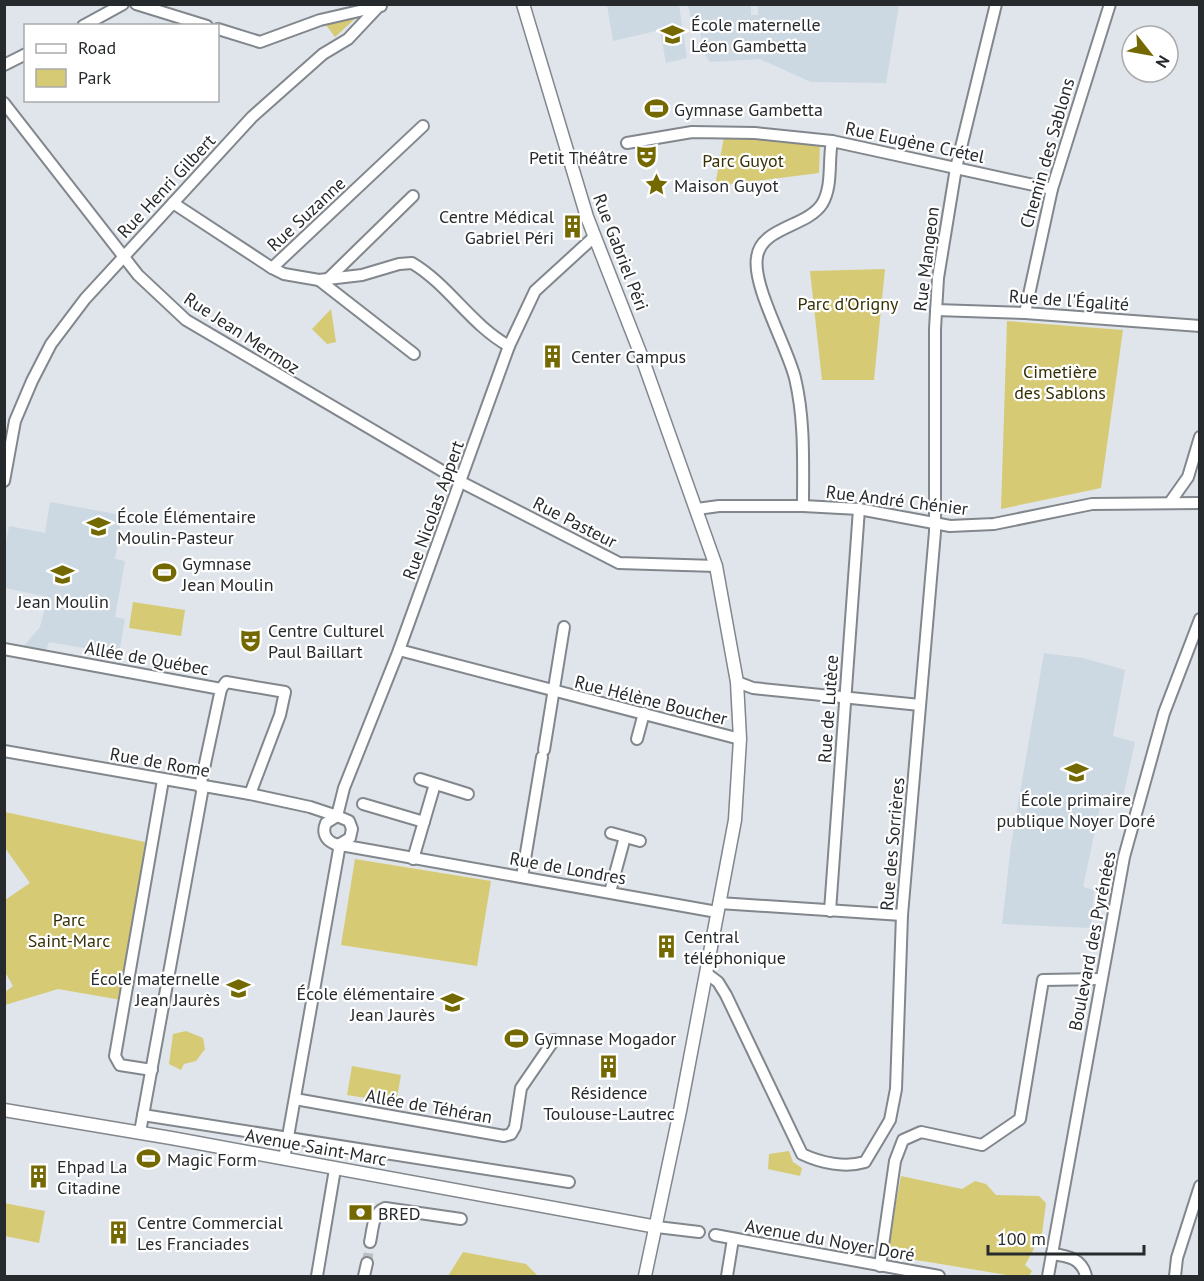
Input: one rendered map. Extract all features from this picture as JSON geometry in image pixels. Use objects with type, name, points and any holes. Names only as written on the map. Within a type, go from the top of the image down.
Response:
[{"type":"street","points":[[87,24],[123,4]]},
{"type":"street","points":[[136,4],[201,24]]},
{"type":"street","name":"Rue Gabriel Péri","points":[[523,4],[594,237],[697,509],[716,566],[725,604],[736,682],[740,740],[735,820],[657,1227],[645,1276]]},
{"type":"street","name":"Rue Mangeon","points":[[934,523],[938,279],[956,168],[996,4]]},
{"type":"street","name":"Chemin des Sablons","points":[[1025,313],[1052,189],[1110,4]]},
{"type":"street","points":[[219,29],[260,42],[320,20],[383,5]]},
{"type":"street","name":"Rue Henri Gilbert","points":[[5,478],[15,421],[40,362],[86,299],[252,117],[323,54],[348,39],[383,5]]},
{"type":"street","points":[[4,65],[24,55]]},
{"type":"street","name":"Rue Jean Mermoz","points":[[4,103],[148,288],[186,320],[461,482]]},
{"type":"street","name":"Rue Suzanne","points":[[173,203],[272,268],[423,126]]},
{"type":"street","name":"Rue Eugène Crétel","points":[[627,143],[692,132],[755,133],[832,141],[1052,189]]},
{"type":"street","points":[[803,506],[803,436],[795,378],[757,275],[757,255],[768,238],[802,220],[821,206],[828,193],[832,141]]},
{"type":"street","points":[[323,279],[413,196]]},
{"type":"street","name":"Rue Nicolas Appert","points":[[337,816],[344,788],[399,650],[509,346],[535,291],[594,237]]},
{"type":"street","points":[[272,268],[284,274],[323,279],[412,264],[427,272],[486,331],[509,346]]},
{"type":"street","points":[[323,279],[414,354]]},
{"type":"street","name":"Rue de l'Égalité","points":[[936,310],[1025,313],[1200,326]]},
{"type":"street","points":[[1171,501],[1188,477],[1200,437]]},
{"type":"street","name":"Rue Pasteur","points":[[461,482],[619,563],[716,566]]},
{"type":"street","name":"Rue André Chénier","points":[[697,509],[719,506],[803,506],[859,510],[950,526],[984,525],[1092,504],[1171,501],[1200,503]]},
{"type":"street","name":"Rue de Lutèce","points":[[830,911],[859,510]]},
{"type":"street","name":"Rue des Sorrières","points":[[706,973],[718,982],[726,995],[759,1069],[802,1154],[833,1164],[853,1166],[865,1162],[890,1120],[896,1089],[902,915],[934,523]]},
{"type":"street","name":"Boulevard des Pyrénées","points":[[1048,1276],[1124,857],[1164,712],[1200,619]]},
{"type":"street","name":"Rue Hélène Boucher","points":[[522,878],[564,627]]},
{"type":"street","name":"Allée de Québec","points":[[4,649],[221,689],[140,1132]]},
{"type":"street","name":"Rue Hélène Boucher","points":[[399,650],[740,740]]},
{"type":"street","points":[[221,689],[226,682],[285,692],[280,716],[250,794]]},
{"type":"street","points":[[736,682],[753,688],[920,705]]},
{"type":"street","points":[[638,739],[644,713]]},
{"type":"street","name":"Rue de Rome","points":[[4,751],[250,794],[310,807],[337,816]]},
{"type":"street","points":[[420,779],[468,794]]},
{"type":"street","points":[[152,1070],[120,1065],[115,1056],[163,780]]},
{"type":"street","points":[[413,859],[435,784]]},
{"type":"street","points":[[363,804],[424,822]]},
{"type":"street","points":[[310,807],[324,827],[327,840],[340,844],[347,841],[352,834]]},
{"type":"street","points":[[324,827],[329,819],[337,816],[349,821],[352,834],[368,849]]},
{"type":"street","points":[[611,833],[640,841]]},
{"type":"street","points":[[610,892],[625,837]]},
{"type":"street","points":[[284,1160],[340,844]]},
{"type":"street","name":"Rue de Londres","points":[[340,844],[522,878],[718,907],[902,915]]},
{"type":"street","points":[[880,1266],[895,1161],[903,1140],[921,1132],[982,1145],[1020,1119],[1043,980],[1101,979]]},
{"type":"street","name":"Allée de Téhéran","points":[[294,1099],[504,1136],[511,1134],[515,1127],[521,1088],[554,1040]]},
{"type":"street","name":"Avenue Saint-Marc","points":[[4,1110],[140,1132],[657,1227]]},
{"type":"street","name":"Avenue Saint-Marc","points":[[143,1115],[569,1182]]},
{"type":"street","points":[[317,1276],[335,1169]]},
{"type":"street","points":[[1175,1276],[1177,1258],[1200,1186]]},
{"type":"street","points":[[370,1242],[375,1218],[379,1210],[385,1208],[461,1219]]},
{"type":"street","points":[[657,1227],[699,1232]]},
{"type":"street","name":"Avenue du Noyer Doré","points":[[716,1235],[880,1266],[903,1273],[939,1276]]},
{"type":"street","points":[[727,1276],[733,1239]]},
{"type":"street","points":[[1052,1254],[1071,1257],[1082,1264],[1086,1276]]},
{"type":"street","points":[[364,1276],[367,1263]]},
{"type":"shaded area","name":"École maternelle Léon Gambetta","points":[[607,5],[679,5],[687,58],[666,63],[660,30],[613,41]]},
{"type":"shaded area","points":[[688,5],[751,5],[751,15],[758,15],[758,5],[899,5],[886,83],[811,82],[760,59],[710,62],[704,53],[699,25],[692,24]]},
{"type":"shaded area","name":"Jean Moulin","points":[[50,502],[122,515],[115,559],[125,561],[115,617],[125,619],[119,654],[49,642],[46,651],[23,647],[40,627],[48,597],[5,588],[5,549],[9,526],[45,533]]},
{"type":"shaded area","name":"École primaire publique Noyer Doré","points":[[1044,653],[1083,658],[1125,670],[1113,736],[1135,742],[1121,806],[1101,803],[1083,887],[1094,890],[1091,928],[1002,924],[1011,845]]},
{"type":"green space","points":[[358,16],[335,37],[326,25]]},
{"type":"green space","name":"Parc Guyot","points":[[724,137],[820,143],[819,173],[715,186]]},
{"type":"green space","name":"Parc d'Origny","points":[[885,269],[874,380],[822,380],[810,271]]},
{"type":"green space","points":[[331,309],[336,342],[327,344],[312,329]]},
{"type":"green space","name":"Cimetière des Sablons","points":[[1007,321],[1123,330],[1101,488],[1001,509]]},
{"type":"green space","points":[[133,602],[185,610],[181,636],[129,628]]},
{"type":"green space","name":"Parc Saint-Marc","points":[[5,812],[145,842],[121,1000],[58,989],[5,1005],[5,992],[13,986],[5,972],[5,900],[30,883],[5,848]]},
{"type":"green space","points":[[355,859],[491,881],[477,966],[341,945]]},
{"type":"green space","points":[[186,1031],[203,1038],[205,1049],[196,1061],[184,1064],[181,1070],[169,1064],[173,1034]]},
{"type":"green space","points":[[352,1066],[401,1075],[396,1103],[347,1095]]},
{"type":"green space","points":[[789,1151],[793,1162],[802,1168],[800,1176],[768,1169],[769,1154]]},
{"type":"green space","points":[[901,1176],[962,1189],[975,1181],[986,1184],[996,1195],[1039,1196],[1046,1203],[1042,1234],[1025,1265],[1032,1271],[1029,1276],[1013,1276],[886,1255]]},
{"type":"green space","points":[[4,1203],[45,1211],[39,1243],[5,1236]]},
{"type":"green space","points":[[463,1252],[526,1264],[538,1276],[448,1276]]},
{"type":"tunnel","points":[[367,1263],[370,1242]]},
{"type":"place","name":"École maternelle Léon Gambetta","points":[[673,34]]},
{"type":"place","name":"Gymnase Gambetta","points":[[656,109]]},
{"type":"place","name":"Petit Théâtre","points":[[646,157]]},
{"type":"place","name":"Maison Guyot","points":[[656,185]]},
{"type":"place","name":"Centre Médical Gabriel Péri","points":[[572,226]]},
{"type":"place","name":"Center Campus","points":[[553,356]]},
{"type":"place","name":"École Élémentaire Moulin-Pasteur","points":[[99,526]]},
{"type":"place","name":"Gymnase Jean Moulin","points":[[164,573]]},
{"type":"place","name":"Jean Moulin","points":[[63,575]]},
{"type":"place","name":"Centre Culturel Paul Baillart","points":[[250,640]]},
{"type":"place","name":"École primaire publique Noyer Doré","points":[[1076,773]]},
{"type":"place","name":"Central téléphonique","points":[[666,946]]},
{"type":"place","name":"École maternelle Jean Jaurès","points":[[238,988]]},
{"type":"place","name":"École élémentaire Jean Jaurès","points":[[453,1003]]},
{"type":"place","name":"Gymnase Mogador","points":[[516,1038]]},
{"type":"place","name":"Résidence Toulouse-Lautrec","points":[[609,1066]]},
{"type":"place","name":"Magic Form","points":[[149,1159]]},
{"type":"place","name":"Ehpad La Citadine","points":[[39,1176]]},
{"type":"place","name":"BRED","points":[[360,1213]]},
{"type":"place","name":"Centre Commercial Les Franciades","points":[[119,1232]]}]
